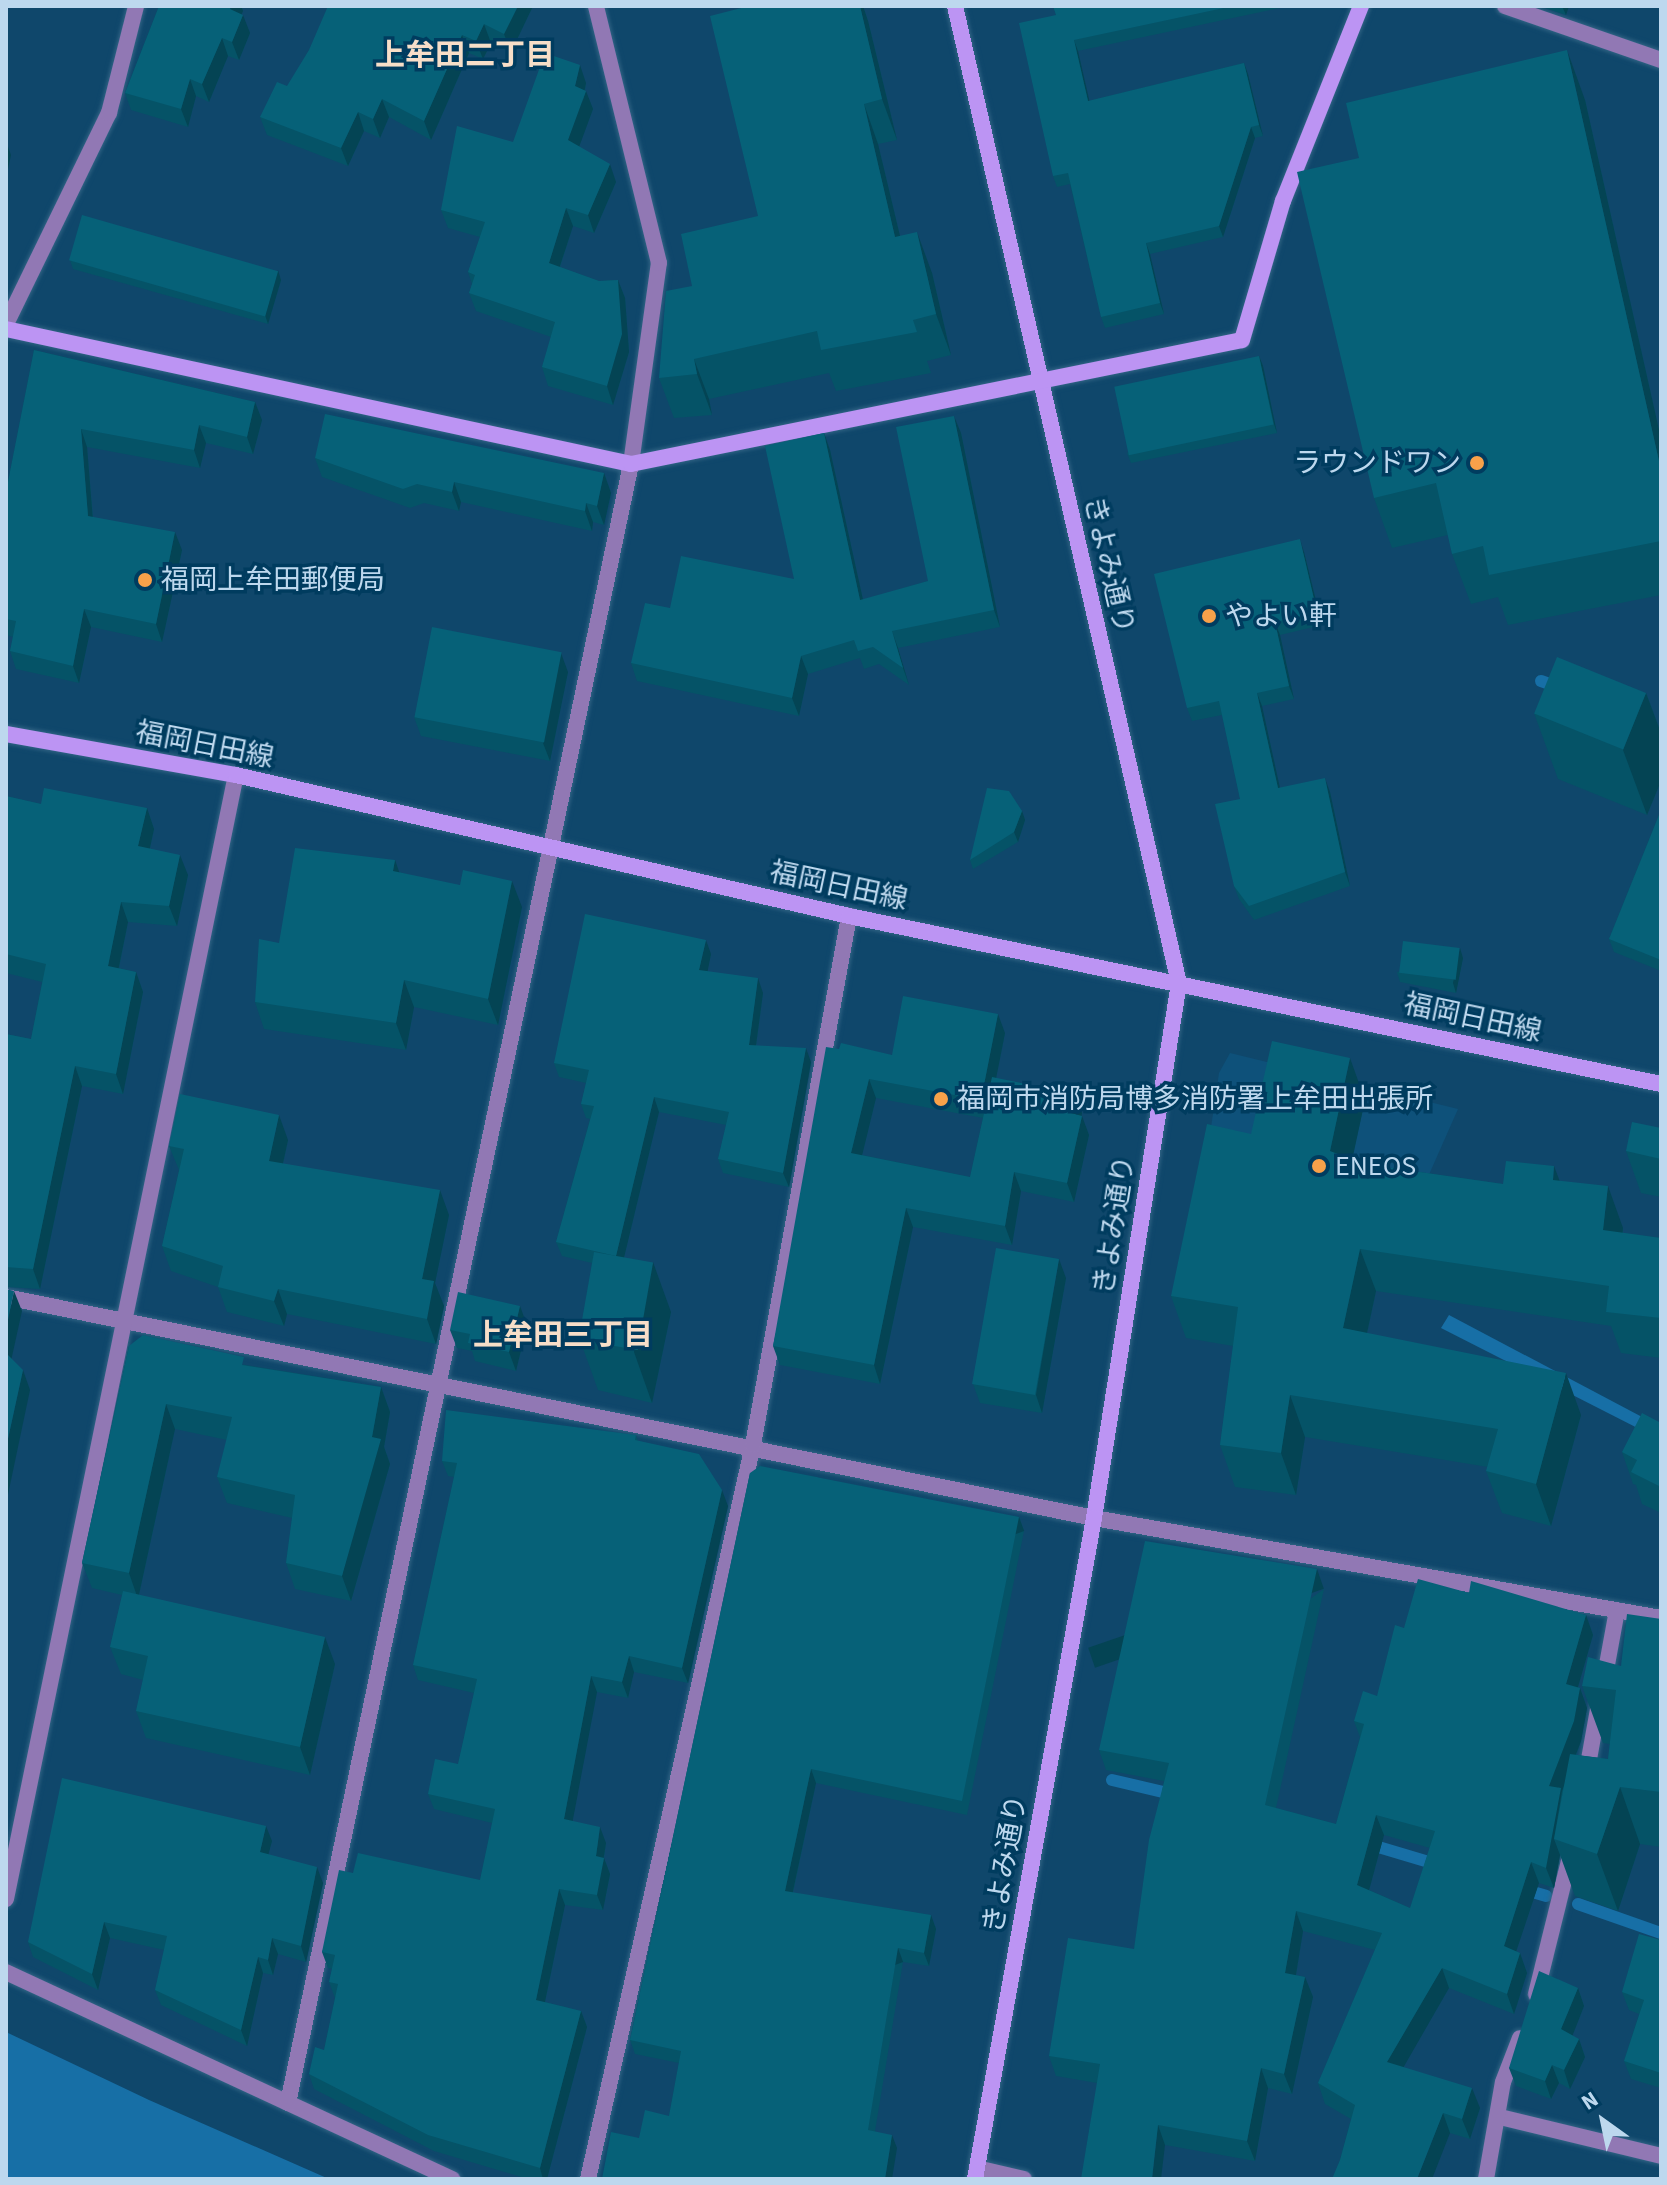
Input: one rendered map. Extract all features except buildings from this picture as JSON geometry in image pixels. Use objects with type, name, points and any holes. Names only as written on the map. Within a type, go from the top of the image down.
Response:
[{"type":"street","points":[[136,6],[109,113],[6,326],[631,464],[1039,377],[1242,340],[1283,201],[1361,6]]},
{"type":"street","points":[[288,2103],[434,1381],[546,846],[631,464],[659,263],[596,6]]},
{"type":"street","name":"きよみ通り","points":[[955,6],[1179,983],[1094,1518],[976,2173]]},
{"type":"street","points":[[1505,6],[1661,60]]},
{"type":"street","name":"福岡日田線","points":[[6,734],[236,775],[849,916],[1661,1084]]},
{"type":"street","points":[[6,1899],[120,1318],[236,775]]},
{"type":"street","points":[[588,2179],[753,1445],[849,916]]},
{"type":"street","points":[[6,1297],[753,1445],[1094,1518],[1661,1618]]},
{"type":"street","points":[[1582,1798],[1617,1610]]},
{"type":"street","points":[[1486,2179],[1500,2117],[1503,2082],[1529,2017],[1576,1830]]},
{"type":"street","points":[[6,1972],[452,2179]]},
{"type":"street","points":[[1500,2117],[1661,2156]]},
{"type":"street","points":[[976,2173],[1024,2179]]},
{"type":"shaded area","name":"ENEOS","points":[[1230,1053],[1458,1109],[1381,1283],[1197,1223],[1219,1073]]},
{"type":"shaded area","points":[[1449,1315],[1661,1427],[1661,1440],[1441,1328]]},
{"type":"shaded area","points":[[6,2032],[149,2100],[329,2179],[6,2179]]},
{"type":"waterway","points":[[1541,681],[1561,688]]},
{"type":"waterway","points":[[1112,1780],[1176,1795]]},
{"type":"waterway","points":[[1365,1843],[1439,1865]]},
{"type":"waterway","points":[[1522,1889],[1546,1896]]},
{"type":"waterway","points":[[1578,1904],[1661,1933]]},
{"type":"place","name":"ラウンドワン","points":[[1477,463]]},
{"type":"place","name":"福岡上牟田郵便局","points":[[145,580]]},
{"type":"place","name":"やよい軒","points":[[1209,616]]},
{"type":"place","name":"福岡市消防局博多消防署上牟田出張所","points":[[941,1099]]},
{"type":"place","name":"ENEOS","points":[[1319,1166]]},
{"type":"district","name":"上牟田二丁目","points":[[465,56]]},
{"type":"district","name":"上牟田三丁目","points":[[563,1336]]}]
